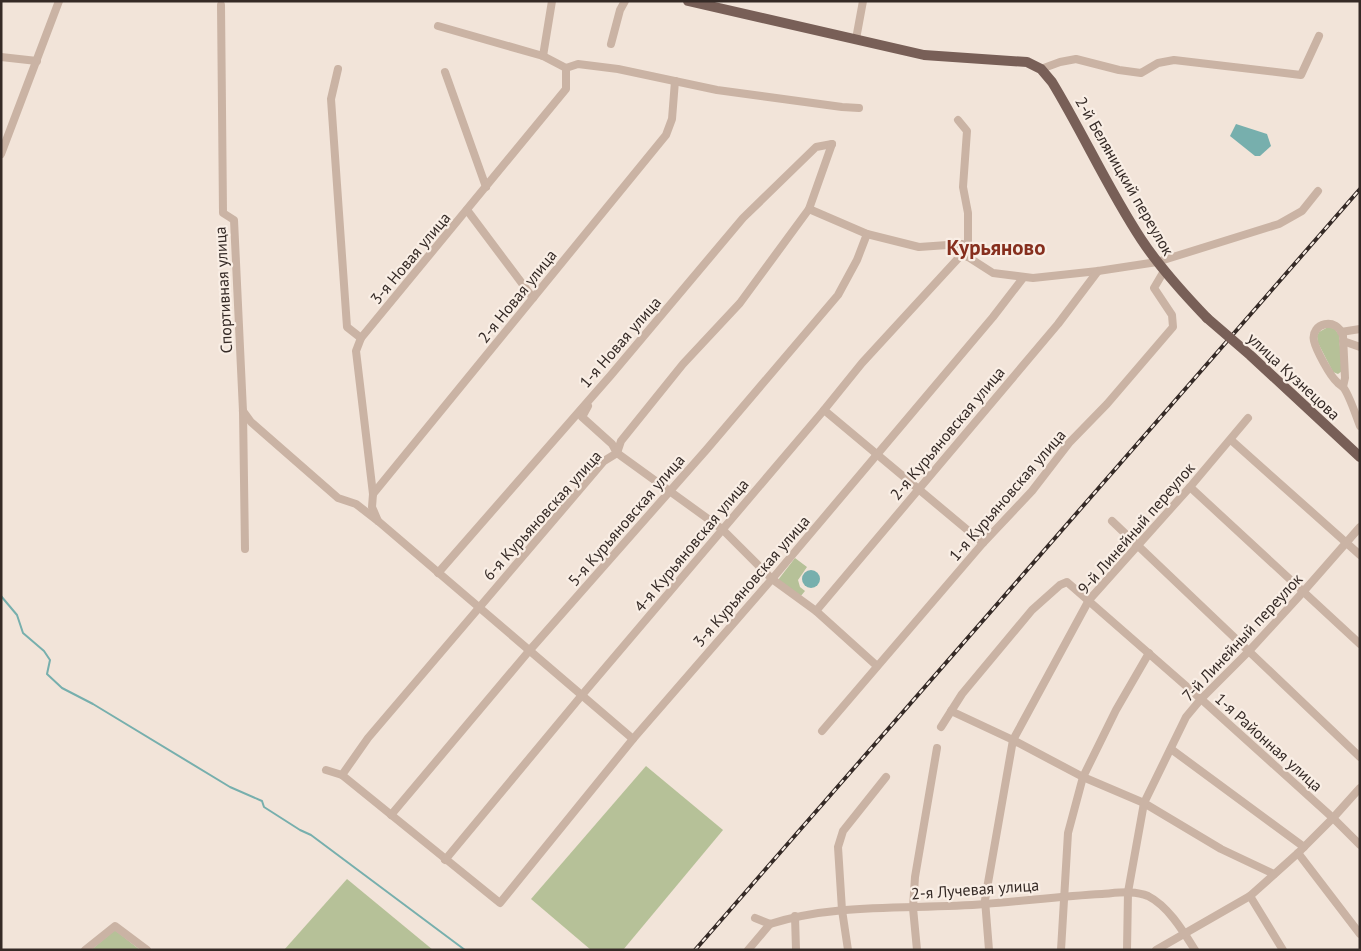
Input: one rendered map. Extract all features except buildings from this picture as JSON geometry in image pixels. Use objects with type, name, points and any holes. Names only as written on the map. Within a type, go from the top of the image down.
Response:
[{"type":"main road","points":[[688,1],[786,25],[924,55],[1016,60],[1027,62],[1041,69]]},
{"type":"main road","name":"2-й Беляницкий переулок","points":[[1041,69],[1047,74],[1063,100],[1140,238],[1164,271],[1207,318]]},
{"type":"main road","name":"улица Кузнецова","points":[[1207,318],[1250,355],[1360,457]]},
{"type":"street","points":[[1,154],[60,1]]},
{"type":"street","points":[[543,56],[552,1]]},
{"type":"street","points":[[611,44],[620,10],[625,1]]},
{"type":"street","points":[[856,39],[863,1]]},
{"type":"street","name":"Спортивная улица","points":[[221,5],[223,213],[234,220],[243,411],[245,549]]},
{"type":"street","points":[[438,26],[543,56],[566,68],[578,64],[618,69],[717,90],[860,108]]},
{"type":"street","points":[[1041,69],[1060,62],[1076,59],[1119,70],[1141,73],[1158,63],[1174,60],[1301,75],[1318,36]]},
{"type":"street","points":[[1,57],[37,61]]},
{"type":"street","name":"3-я Новая улица","points":[[373,494],[356,351],[362,338],[566,89],[566,68]]},
{"type":"street","points":[[338,70],[330,99],[347,326],[362,338]]},
{"type":"street","points":[[445,72],[486,187]]},
{"type":"street","name":"2-я Новая улица","points":[[373,494],[666,135],[672,119],[675,81]]},
{"type":"street","points":[[958,120],[967,131],[963,188],[968,213],[966,254]]},
{"type":"street","name":"6-я Курьяновская улица","points":[[342,774],[368,738],[604,461],[617,453],[620,441],[683,364],[740,303],[809,210],[832,144]]},
{"type":"street","name":"1-я Новая улица","points":[[441,575],[743,218],[816,147],[832,144]]},
{"type":"street","points":[[809,210],[867,234],[919,247],[962,244],[966,254],[993,273],[1023,278],[1098,271],[1157,262],[1279,224],[1302,210],[1318,191]]},
{"type":"street","points":[[467,210],[533,298]]},
{"type":"street","name":"5-я Курьяновская улица","points":[[391,815],[838,295],[857,260],[867,234]]},
{"type":"street","name":"4-я Курьяновская улица","points":[[446,860],[582,695],[824,410],[862,362],[966,254]]},
{"type":"street","name":"2-я Курьяновская улица","points":[[816,611],[1058,324],[1098,271]]},
{"type":"street","name":"1-я Курьяновская улица","points":[[822,730],[983,543],[1032,491],[1069,443],[1107,404],[1173,326],[1172,315],[1154,288],[1164,271]]},
{"type":"street","name":"3-я Курьяновская улица","points":[[446,860],[500,903],[634,739],[772,579],[993,317],[1023,278]]},
{"type":"street","points":[[1343,387],[1346,378],[1341,332],[1335,325],[1326,324],[1317,328],[1314,337],[1316,346],[1335,381],[1343,387],[1360,426]]},
{"type":"street","points":[[1341,332],[1360,330]]},
{"type":"street","points":[[1343,341],[1360,347]]},
{"type":"street","points":[[596,392],[582,417],[612,444],[617,453],[722,529],[772,579],[816,611],[877,666]]},
{"type":"street","points":[[824,410],[983,543]]},
{"type":"street","points":[[243,411],[251,422],[338,498],[356,504],[378,521],[634,739]]},
{"type":"street","name":"9-й Линейный переулок","points":[[989,950],[985,904],[1012,740],[1089,600],[1190,487],[1248,418]]},
{"type":"street","points":[[1231,440],[1360,555]]},
{"type":"street","points":[[1190,487],[1360,644]]},
{"type":"street","points":[[373,494],[372,507],[378,521]]},
{"type":"street","points":[[1112,521],[1360,757]]},
{"type":"street","name":"7-й Линейный переулок","points":[[1127,950],[1128,892],[1144,803],[1186,717],[1201,698],[1249,651],[1360,527]]},
{"type":"street","name":"1-я Районная улица","points":[[951,711],[962,694],[1032,610],[1060,585],[1067,582],[1201,698],[1360,845]]},
{"type":"street","points":[[1061,950],[1068,833],[1083,777],[1116,710],[1149,653]]},
{"type":"street","points":[[942,726],[951,711],[1083,777],[1144,803],[1221,849],[1274,874]]},
{"type":"street","points":[[917,950],[913,908],[915,877],[937,748]]},
{"type":"street","points":[[1171,749],[1301,850],[1360,934]]},
{"type":"street","points":[[326,770],[342,774],[446,860]]},
{"type":"street","points":[[848,950],[842,910],[838,847],[843,831],[886,777]]},
{"type":"street","points":[[1156,950],[1250,896],[1301,850],[1360,788]]},
{"type":"street","name":"2-я Лучевая улица","points":[[770,924],[795,916],[842,910],[985,904],[1128,892],[1147,896],[1161,906],[1185,933],[1195,950]]},
{"type":"street","points":[[1250,896],[1283,950]]},
{"type":"street","points":[[795,916],[796,950]]},
{"type":"street","points":[[748,950],[770,924],[755,918]]},
{"type":"street","points":[[85,950],[115,926],[147,950]]},
{"type":"green space","points":[[1328,327],[1335,329],[1339,335],[1342,371],[1338,374],[1333,372],[1318,343],[1317,336],[1319,332]]},
{"type":"green space","points":[[795,558],[807,567],[798,580],[800,587],[805,591],[800,597],[778,580]]},
{"type":"green space","points":[[646,766],[723,830],[623,950],[591,950],[531,899]]},
{"type":"green space","points":[[347,879],[433,950],[284,950]]},
{"type":"green space","points":[[115,930],[140,950],[91,950]]},
{"type":"water","points":[[1236,124],[1267,134],[1271,146],[1260,156],[1255,156],[1230,136]]},
{"type":"water","points":[[807,570],[815,570],[820,575],[818,586],[807,588],[802,583],[802,575]]},
{"type":"waterway","points":[[1,596],[17,615],[23,633],[44,651],[50,660],[47,674],[62,688],[93,704],[230,787],[262,801],[264,807],[311,835],[465,950]]},
{"type":"railway","points":[[695,950],[1360,189]]},
{"type":"district","name":"Курьяново","points":[[996,247]]}]
